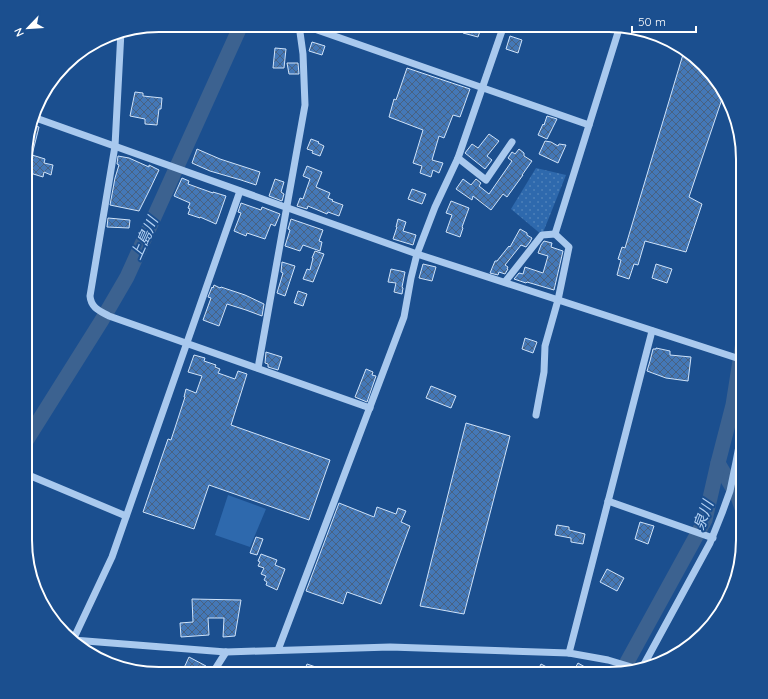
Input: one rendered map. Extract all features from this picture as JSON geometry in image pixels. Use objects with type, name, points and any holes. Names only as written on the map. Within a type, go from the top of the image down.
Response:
[{"type":"street","points":[[258,368],[305,105],[303,54],[299,32]]},
{"type":"street","points":[[323,32],[589,125]]},
{"type":"street","points":[[278,650],[404,317],[417,254],[435,207],[458,158],[502,32]]},
{"type":"street","points":[[555,234],[618,32]]},
{"type":"street","points":[[121,38],[115,146],[90,296],[91,302],[96,309],[110,316],[370,408]]},
{"type":"street","points":[[39,119],[417,254],[736,358]]},
{"type":"street","points":[[458,158],[486,180],[512,142]]},
{"type":"street","points":[[75,635],[112,557],[240,191]]},
{"type":"street","points":[[505,282],[542,235],[555,234],[569,246],[558,300],[545,346],[544,372],[536,415]]},
{"type":"street","points":[[569,653],[652,331]]},
{"type":"street","points":[[645,662],[710,543],[730,491],[736,462]]},
{"type":"street","points":[[32,477],[126,516]]},
{"type":"street","points":[[608,501],[712,537]]},
{"type":"street","points":[[82,641],[226,652],[390,647],[569,653],[608,660],[627,666]]},
{"type":"street","points":[[216,667],[226,652]]},
{"type":"shaded area","points":[[536,168],[566,175],[542,235],[511,209]]},
{"type":"shaded area","points":[[228,495],[266,509],[250,547],[215,535]]},
{"type":"building","points":[[463,32],[480,32],[478,37]]},
{"type":"building","points":[[510,36],[522,40],[518,53],[506,49]]},
{"type":"building","points":[[312,42],[325,46],[322,55],[309,51]]},
{"type":"building","points":[[275,48],[286,49],[284,68],[273,68]]},
{"type":"building","points":[[683,55],[699,69],[715,88],[721,101],[689,197],[702,204],[686,252],[645,241],[638,265],[634,264],[629,279],[617,275],[621,260],[618,259],[622,247],[625,248]]},
{"type":"building","points":[[287,63],[298,63],[299,74],[289,74]]},
{"type":"building","points":[[407,68],[470,89],[460,117],[453,115],[444,138],[439,136],[432,160],[443,163],[439,173],[433,170],[431,177],[420,173],[422,166],[413,163],[423,130],[389,117],[394,99],[396,100]]},
{"type":"building","points":[[135,92],[143,93],[143,96],[162,98],[157,125],[145,124],[145,119],[130,116]]},
{"type":"building","points":[[547,116],[557,119],[547,139],[538,135]]},
{"type":"building","points":[[36,126],[39,127],[32,154]]},
{"type":"building","points":[[489,134],[499,141],[487,156],[492,160],[485,169],[465,153],[472,144],[478,148]]},
{"type":"building","points":[[311,139],[324,146],[320,156],[307,149]]},
{"type":"building","points":[[545,141],[551,142],[558,146],[559,144],[566,145],[558,163],[539,154]]},
{"type":"building","points":[[197,149],[220,159],[260,172],[256,185],[210,171],[192,163]]},
{"type":"building","points":[[519,149],[524,153],[524,156],[532,161],[507,197],[503,194],[491,210],[473,196],[472,200],[456,189],[463,179],[471,185],[476,179],[481,183],[479,186],[489,194],[512,161],[508,158],[512,152],[515,154]]},
{"type":"building","points":[[32,155],[45,159],[44,163],[53,165],[51,175],[44,172],[43,177],[32,174]]},
{"type":"building","points":[[118,156],[129,158],[159,170],[139,211],[110,205],[119,165],[117,164]]},
{"type":"building","points":[[307,166],[322,172],[316,187],[330,193],[328,198],[333,200],[332,201],[343,205],[339,216],[328,212],[327,214],[308,206],[307,209],[297,206],[300,198],[303,199],[310,179],[303,176]]},
{"type":"building","points":[[182,178],[189,181],[188,184],[226,196],[216,224],[200,217],[188,214],[190,203],[174,196]]},
{"type":"building","points":[[275,179],[284,182],[281,192],[284,194],[282,201],[269,196]]},
{"type":"building","points":[[412,189],[426,194],[422,204],[408,199]]},
{"type":"building","points":[[451,201],[469,208],[460,237],[446,232],[452,215],[446,213]]},
{"type":"building","points":[[241,203],[261,210],[262,207],[280,214],[275,226],[271,224],[265,239],[247,233],[246,236],[234,231],[241,213],[238,212]]},
{"type":"building","points":[[108,218],[130,220],[129,228],[107,227]]},
{"type":"building","points":[[291,219],[323,230],[319,241],[322,242],[320,251],[303,245],[300,251],[285,246],[290,230],[288,229]]},
{"type":"building","points":[[398,219],[406,222],[403,231],[416,235],[413,245],[393,239]]},
{"type":"building","points":[[520,229],[532,238],[530,242],[526,247],[521,245],[505,265],[508,269],[505,274],[499,272],[498,275],[490,273],[495,261],[497,261],[509,246],[510,247]]},
{"type":"building","points":[[544,241],[552,243],[551,247],[563,251],[554,290],[514,279],[519,273],[523,274],[525,267],[543,273],[548,256],[538,253]]},
{"type":"building","points":[[315,251],[324,254],[313,282],[303,279],[307,269],[310,270]]},
{"type":"building","points":[[282,262],[295,266],[285,296],[277,293],[283,273],[281,272]]},
{"type":"building","points":[[423,264],[436,267],[432,281],[419,278]]},
{"type":"building","points":[[656,264],[672,269],[667,283],[652,278]]},
{"type":"building","points":[[391,269],[405,272],[402,294],[394,292],[396,283],[388,282]]},
{"type":"building","points":[[214,285],[245,295],[264,304],[262,316],[227,304],[219,326],[203,320],[211,298],[208,297]]},
{"type":"building","points":[[298,291],[307,294],[303,306],[294,303]]},
{"type":"building","points":[[525,338],[537,342],[533,353],[522,349]]},
{"type":"building","points":[[656,348],[670,351],[670,355],[691,357],[688,381],[666,378],[647,371],[653,349]]},
{"type":"building","points":[[266,352],[282,357],[278,370],[268,367],[268,364],[265,363]]},
{"type":"building","points":[[194,355],[205,358],[204,361],[216,365],[215,367],[220,369],[218,373],[235,379],[238,371],[247,374],[231,425],[330,460],[309,520],[209,485],[194,529],[143,512],[168,439],[171,440],[185,397],[186,389],[196,393],[202,376],[188,372]]},
{"type":"building","points":[[366,369],[373,372],[372,375],[376,376],[367,402],[355,397]]},
{"type":"building","points":[[431,386],[456,396],[451,408],[426,398]]},
{"type":"building","points":[[466,423],[510,436],[464,614],[420,606]]},
{"type":"building","points":[[339,503],[374,517],[377,507],[396,514],[398,508],[406,511],[401,522],[410,526],[381,604],[347,592],[343,604],[306,591]]},
{"type":"building","points":[[640,522],[654,526],[648,544],[635,539]]},
{"type":"building","points":[[557,525],[569,527],[569,530],[585,534],[583,544],[571,542],[571,538],[555,535]]},
{"type":"building","points":[[256,537],[263,539],[257,555],[250,553]]},
{"type":"building","points":[[261,554],[277,560],[275,565],[285,569],[277,590],[266,585],[267,582],[264,580],[266,576],[261,574],[264,568],[258,566],[260,562],[258,561]]},
{"type":"building","points":[[607,569],[624,578],[617,591],[600,582]]},
{"type":"building","points":[[192,599],[241,600],[235,636],[223,637],[224,618],[208,618],[209,635],[181,637],[180,623],[193,622]]},
{"type":"building","points":[[189,657],[206,666],[206,667],[184,667]]},
{"type":"building","points":[[578,663],[585,667],[576,667]]},
{"type":"building","points":[[307,664],[316,667],[306,667]]},
{"type":"building","points":[[541,664],[547,667],[540,667]]},
{"type":"waterway","name":"上島川","points":[[32,431],[102,320],[127,277],[238,32]]},
{"type":"waterway","name":"泉川","points":[[625,666],[705,520],[733,405],[736,386]]},
{"type":"waterway","points":[[718,463],[736,494]]}]
